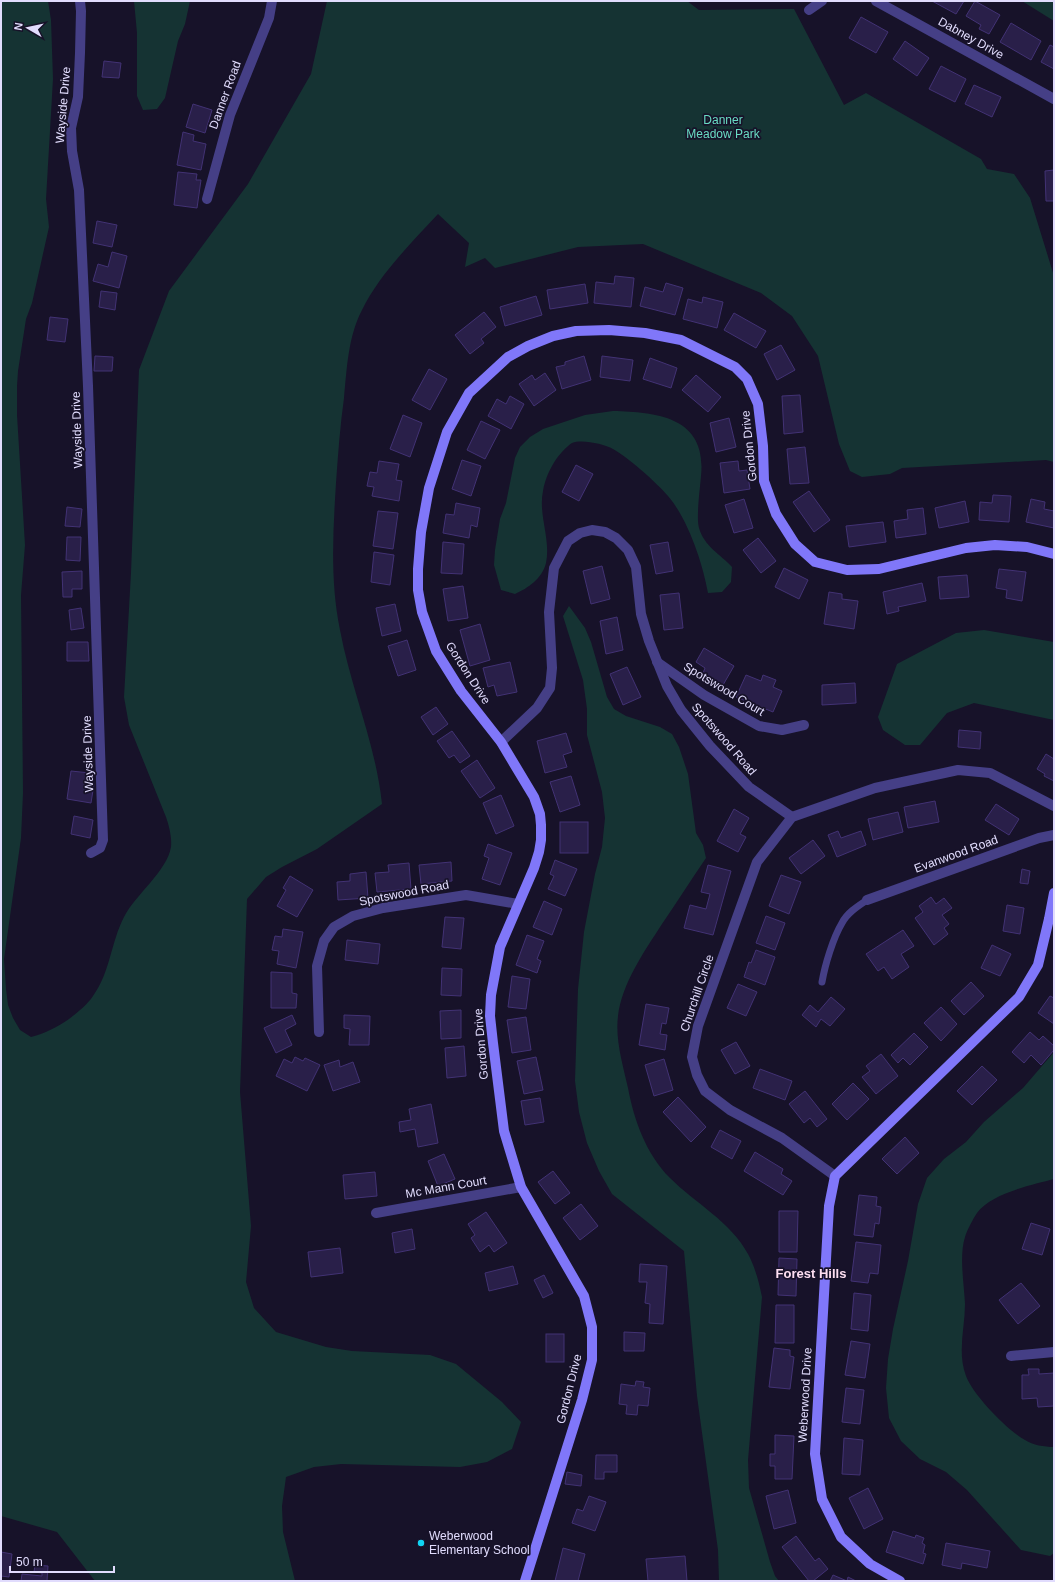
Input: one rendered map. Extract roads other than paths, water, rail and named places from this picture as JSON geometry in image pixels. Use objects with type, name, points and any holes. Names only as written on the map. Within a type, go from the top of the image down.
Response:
[{"type":"street","name":"Wayside Drive","points":[[80,1],[78,97],[71,128],[72,151],[79,190],[88,378],[103,840],[100,848],[91,853]]},
{"type":"street","name":"Danner Road","points":[[207,198],[230,115],[269,18],[272,1]]},
{"type":"street","points":[[809,10],[822,1]]},
{"type":"street","name":"Dabney Drive","points":[[876,1],[1054,98]]},
{"type":"street","name":"Gordon Drive","points":[[525,1581],[582,1400],[592,1360],[592,1328],[584,1296],[521,1187],[504,1131],[490,1016],[491,995],[500,947],[534,868],[539,852],[541,825],[540,814],[534,797],[501,742],[461,691],[436,651],[427,630],[422,612],[418,590],[421,532],[429,488],[447,432],[469,393],[508,357],[528,346],[553,336],[576,332],[609,330],[645,333],[682,340],[735,367],[747,379],[758,404],[763,446],[764,481],[776,514],[795,544],[814,562],[846,570],[879,569],[966,548],[995,544],[1027,547],[1054,554]]},
{"type":"street","name":"Spotswood Road","points":[[501,742],[537,708],[550,688],[552,668],[548,612],[554,568],[568,541],[580,533],[592,530],[605,532],[616,538],[628,550],[636,568],[641,614],[649,641],[667,686],[681,710],[710,746],[749,787],[792,817]]},
{"type":"street","name":"Spotswood Court","points":[[657,662],[704,695],[759,726],[782,730],[804,725]]},
{"type":"street","points":[[792,817],[875,788],[958,770],[990,773],[1054,806]]},
{"type":"street","name":"Churchill Circle","points":[[792,817],[757,862],[698,1026],[692,1057],[697,1074],[705,1091],[730,1110],[782,1138],[835,1176]]},
{"type":"street","name":"Evanwood Road","points":[[867,900],[1039,838],[1054,835]]},
{"type":"street","points":[[835,1176],[1019,997],[1038,965],[1054,893]]},
{"type":"street","name":"Spotswood Road","points":[[319,1032],[318,966],[324,941],[334,927],[353,916],[383,908],[466,894],[518,904]]},
{"type":"street","name":"Weberwood Drive","points":[[835,1176],[829,1206],[815,1454],[822,1499],[841,1537],[870,1564],[900,1581]]},
{"type":"street","name":"Mc Mann Court","points":[[376,1213],[521,1187]]},
{"type":"street","points":[[1011,1356],[1054,1352]]},
{"type":"lane","points":[[822,982],[824,971],[842,922],[854,909],[867,900]]},
{"type":"place","name":"Weberwood Elementary School","points":[[421,1543]]},
{"type":"district","name":"Forest Hills","points":[[811,1273]]},
{"type":"park label","name":"Danner Meadow Park","points":[[723,127]]}]
